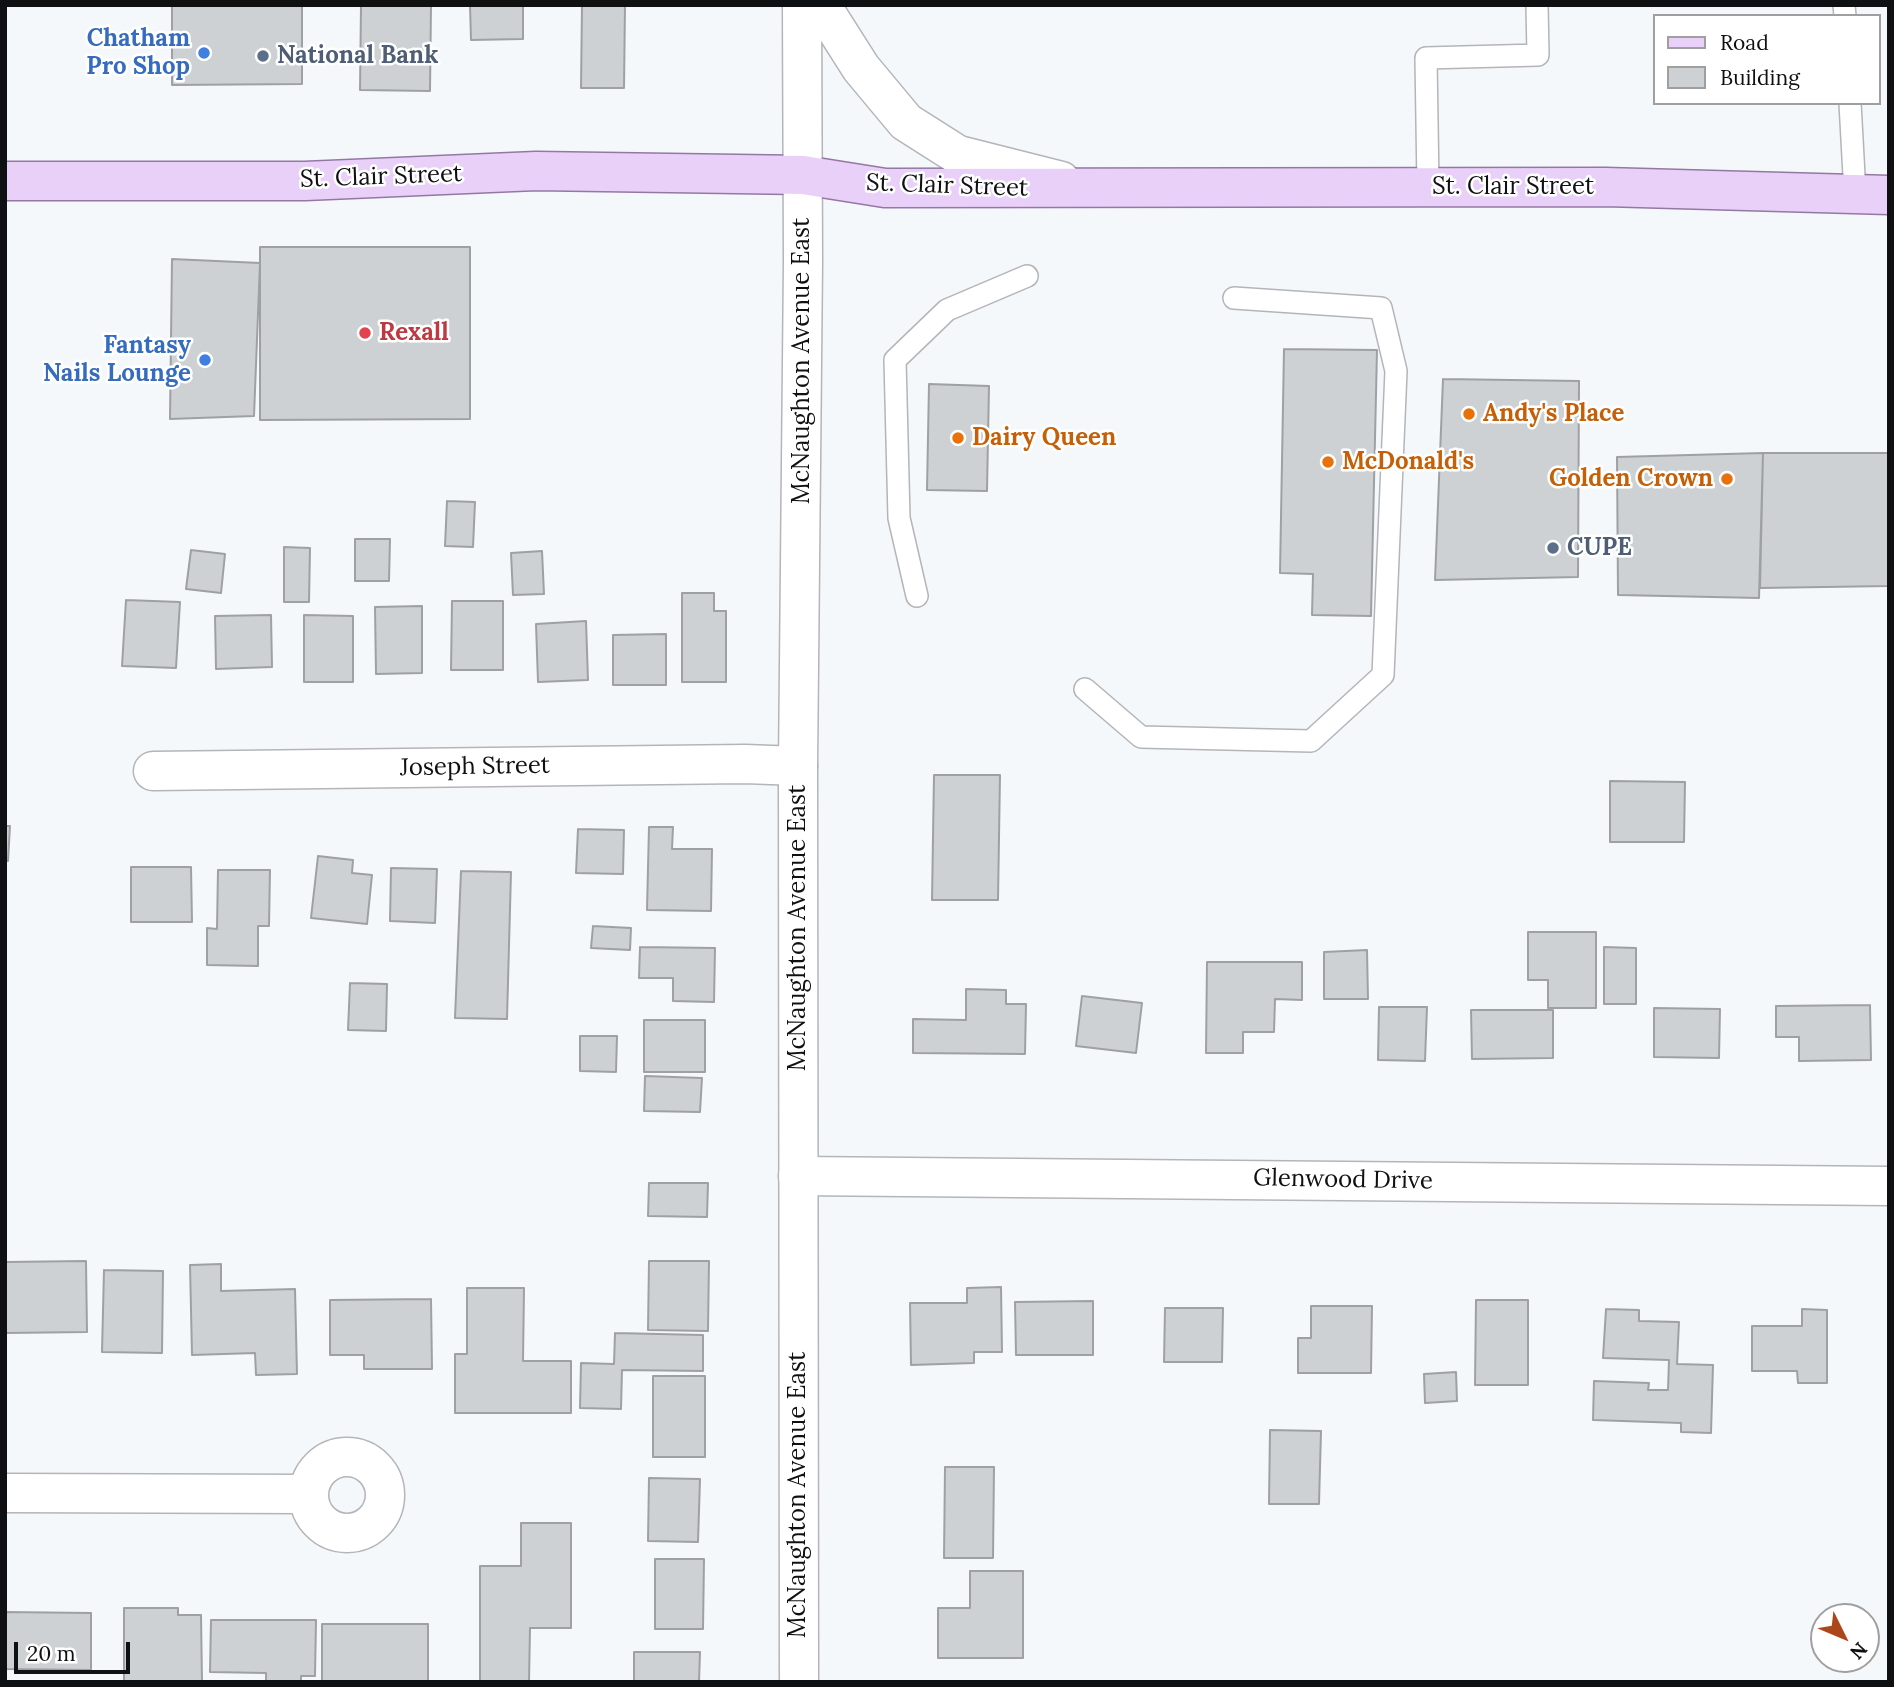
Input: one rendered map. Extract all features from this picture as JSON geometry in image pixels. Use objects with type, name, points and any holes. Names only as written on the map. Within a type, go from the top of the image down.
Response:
[{"type":"main road","name":"St. Clair Street","points":[[5,181],[305,181],[536,170],[803,175],[885,188],[1605,187],[1872,195]]},
{"type":"street","name":"McNaughton Avenue East","points":[[799,1682],[797,1176],[802,5]]},
{"type":"street","points":[[821,5],[860,68],[906,122],[958,155],[1083,187]]},
{"type":"street","name":"Joseph Street","points":[[153,771],[745,764],[798,766]]},
{"type":"street","name":"Glenwood Drive","points":[[797,1176],[1889,1186]]},
{"type":"street","points":[[5,1493],[308,1494]]},
{"type":"lane","points":[[1428,186],[1426,58],[1538,55],[1538,5]]},
{"type":"lane","points":[[1850,105],[1872,195]]},
{"type":"lane","points":[[917,596],[899,518],[895,360],[947,310],[1027,276]]},
{"type":"lane","points":[[1085,689],[1141,737],[1311,741],[1383,675],[1396,371],[1381,308],[1234,299]]},
{"type":"building","points":[[172,5],[302,5],[302,84],[172,85]]},
{"type":"building","points":[[361,5],[431,5],[430,91],[360,90]]},
{"type":"building","points":[[470,5],[523,5],[523,39],[471,40]]},
{"type":"building","points":[[582,5],[625,5],[624,88],[581,88]]},
{"type":"building","name":"Rexall","points":[[260,247],[470,247],[470,419],[260,420]]},
{"type":"building","points":[[172,259],[260,263],[254,416],[170,419]]},
{"type":"building","name":"McDonald's","points":[[1284,349],[1377,350],[1371,616],[1312,615],[1313,574],[1280,573]]},
{"type":"building","points":[[1443,379],[1579,381],[1578,577],[1435,580]]},
{"type":"building","name":"Dairy Queen","points":[[929,384],[989,386],[987,491],[927,490]]},
{"type":"building","points":[[1763,453],[1889,453],[1889,586],[1760,588]]},
{"type":"building","points":[[1763,453],[1759,598],[1618,595],[1617,457]]},
{"type":"building","points":[[447,501],[475,502],[473,547],[445,546]]},
{"type":"building","points":[[355,539],[390,539],[389,581],[355,581]]},
{"type":"building","points":[[284,547],[310,548],[309,602],[284,602]]},
{"type":"building","points":[[191,550],[225,554],[221,593],[186,589]]},
{"type":"building","points":[[542,551],[544,594],[513,595],[511,553]]},
{"type":"building","points":[[682,593],[714,593],[714,611],[726,611],[726,682],[682,682]]},
{"type":"building","points":[[126,600],[180,602],[176,668],[122,666]]},
{"type":"building","points":[[452,601],[503,601],[503,670],[451,670]]},
{"type":"building","points":[[422,606],[422,673],[376,674],[375,607]]},
{"type":"building","points":[[271,615],[272,667],[216,669],[215,616]]},
{"type":"building","points":[[304,615],[353,616],[353,682],[304,682]]},
{"type":"building","points":[[586,621],[588,680],[538,682],[536,624]]},
{"type":"building","points":[[666,634],[666,685],[613,685],[613,635]]},
{"type":"building","points":[[934,775],[1000,775],[998,900],[932,900]]},
{"type":"building","points":[[1610,781],[1685,782],[1684,842],[1610,842]]},
{"type":"building","points":[[5,826],[10,826],[8,861],[5,861]]},
{"type":"building","points":[[649,827],[673,827],[672,849],[712,849],[711,911],[647,910]]},
{"type":"building","points":[[578,829],[624,830],[623,874],[576,873]]},
{"type":"building","points":[[318,856],[353,860],[352,873],[372,875],[367,924],[311,918]]},
{"type":"building","points":[[131,867],[191,867],[192,922],[131,922]]},
{"type":"building","points":[[391,868],[437,869],[435,923],[390,921]]},
{"type":"building","points":[[218,870],[270,870],[269,926],[258,926],[258,966],[207,965],[207,928],[217,929]]},
{"type":"building","points":[[461,871],[511,872],[507,1019],[455,1018]]},
{"type":"building","points":[[593,926],[631,928],[630,950],[591,948]]},
{"type":"building","points":[[1528,932],[1596,932],[1596,1008],[1548,1008],[1548,980],[1528,980]]},
{"type":"building","points":[[640,947],[715,948],[714,1002],[673,1001],[673,978],[639,978]]},
{"type":"building","points":[[1604,947],[1636,948],[1636,1004],[1604,1004]]},
{"type":"building","points":[[1367,950],[1368,999],[1324,999],[1324,952]]},
{"type":"building","points":[[1207,962],[1302,962],[1302,1000],[1275,999],[1274,1032],[1243,1032],[1243,1053],[1206,1053]]},
{"type":"building","points":[[350,983],[387,984],[386,1031],[348,1030]]},
{"type":"building","points":[[966,989],[1006,990],[1006,1004],[1026,1004],[1025,1054],[913,1053],[913,1019],[966,1020]]},
{"type":"building","points":[[1082,996],[1142,1003],[1136,1053],[1076,1046]]},
{"type":"building","points":[[1870,1005],[1871,1060],[1799,1061],[1799,1037],[1776,1037],[1776,1006]]},
{"type":"building","points":[[1379,1007],[1427,1007],[1425,1061],[1378,1060]]},
{"type":"building","points":[[1654,1008],[1720,1009],[1719,1058],[1654,1057]]},
{"type":"building","points":[[1471,1010],[1553,1010],[1553,1058],[1472,1059]]},
{"type":"building","points":[[644,1020],[705,1020],[705,1072],[644,1072]]},
{"type":"building","points":[[580,1036],[617,1036],[616,1072],[580,1071]]},
{"type":"building","points":[[645,1076],[702,1078],[700,1112],[644,1111]]},
{"type":"building","points":[[649,1183],[708,1183],[707,1217],[648,1216]]},
{"type":"building","points":[[86,1261],[87,1332],[5,1333],[5,1262]]},
{"type":"building","points":[[649,1261],[709,1261],[708,1331],[648,1330]]},
{"type":"building","points":[[221,1264],[221,1291],[295,1289],[297,1374],[256,1375],[255,1353],[192,1355],[190,1265]]},
{"type":"building","points":[[104,1270],[163,1271],[162,1353],[102,1352]]},
{"type":"building","points":[[1001,1287],[1002,1352],[974,1352],[974,1363],[911,1365],[910,1303],[967,1303],[967,1288]]},
{"type":"building","points":[[467,1288],[524,1288],[523,1361],[571,1361],[571,1413],[455,1413],[455,1354],[467,1354]]},
{"type":"building","points":[[431,1299],[432,1369],[364,1369],[364,1355],[330,1355],[330,1300]]},
{"type":"building","points":[[1476,1300],[1528,1300],[1528,1385],[1475,1385]]},
{"type":"building","points":[[1093,1301],[1093,1355],[1016,1355],[1015,1302]]},
{"type":"building","points":[[1311,1306],[1372,1306],[1371,1373],[1298,1373],[1298,1338],[1311,1338]]},
{"type":"building","points":[[1165,1308],[1223,1308],[1222,1362],[1164,1362]]},
{"type":"building","points":[[1606,1309],[1639,1310],[1639,1321],[1679,1322],[1677,1364],[1713,1365],[1711,1433],[1681,1432],[1681,1423],[1593,1420],[1594,1381],[1649,1383],[1648,1390],[1668,1390],[1669,1360],[1603,1358]]},
{"type":"building","points":[[1802,1309],[1827,1310],[1827,1383],[1798,1383],[1797,1371],[1752,1371],[1752,1326],[1802,1326]]},
{"type":"building","points":[[615,1333],[703,1335],[703,1371],[622,1370],[621,1409],[580,1408],[581,1363],[614,1364]]},
{"type":"building","points":[[1456,1372],[1457,1401],[1425,1403],[1424,1374]]},
{"type":"building","points":[[653,1376],[705,1376],[705,1457],[653,1457]]},
{"type":"building","points":[[1270,1430],[1321,1431],[1319,1504],[1269,1504]]},
{"type":"building","points":[[945,1467],[994,1467],[993,1558],[944,1558]]},
{"type":"building","points":[[649,1478],[700,1479],[698,1542],[648,1541]]},
{"type":"building","points":[[521,1523],[571,1523],[571,1628],[530,1628],[529,1682],[480,1682],[480,1566],[521,1566]]},
{"type":"building","points":[[655,1559],[704,1559],[703,1629],[655,1629]]},
{"type":"building","points":[[970,1571],[1023,1571],[1023,1658],[938,1658],[938,1608],[970,1608]]},
{"type":"building","points":[[124,1608],[178,1608],[178,1615],[201,1615],[202,1682],[124,1682]]},
{"type":"building","points":[[5,1612],[91,1613],[91,1670],[5,1669]]},
{"type":"building","points":[[211,1620],[316,1620],[315,1676],[301,1676],[301,1682],[266,1682],[266,1673],[210,1672]]},
{"type":"building","points":[[322,1624],[428,1624],[428,1682],[322,1682]]},
{"type":"building","points":[[634,1652],[700,1652],[699,1682],[634,1682]]},
{"type":"place","name":"Chatham Pro Shop","points":[[204,53]]},
{"type":"place","name":"National Bank","points":[[263,56]]},
{"type":"place","name":"Rexall","points":[[365,333]]},
{"type":"place","name":"Fantasy Nails Lounge","points":[[205,360]]},
{"type":"place","name":"Andy's Place","points":[[1469,414]]},
{"type":"place","name":"Dairy Queen","points":[[958,438]]},
{"type":"place","name":"McDonald's","points":[[1328,462]]},
{"type":"place","name":"Golden Crown","points":[[1727,479]]},
{"type":"place","name":"CUPE","points":[[1553,548]]}]
